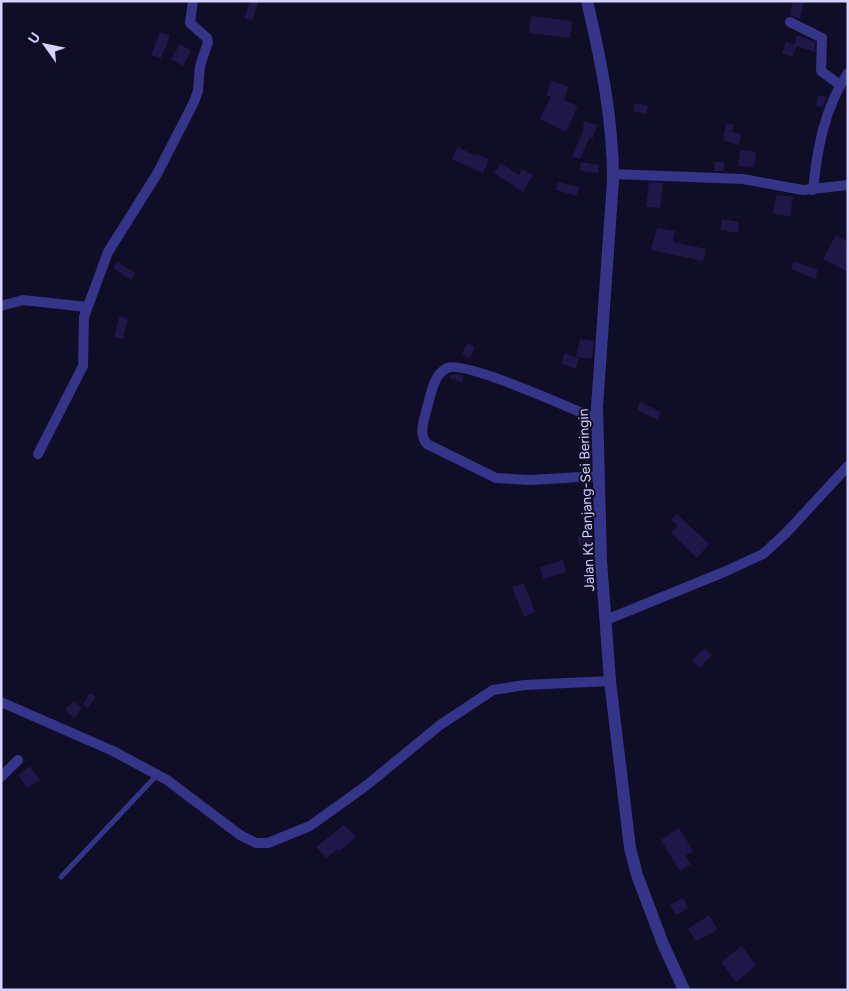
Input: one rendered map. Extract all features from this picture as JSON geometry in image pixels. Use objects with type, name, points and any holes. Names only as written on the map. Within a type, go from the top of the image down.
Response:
[{"type":"street","points":[[38,454],[83,366],[83,326],[86,307],[110,247],[157,174],[198,92],[200,66],[208,42],[207,38],[190,23],[194,1]]},
{"type":"street","name":"Jalan Kt Panjang-Sei Beringin","points":[[587,1],[611,117],[613,174],[598,420],[598,476],[610,681],[625,816],[637,875],[663,944],[684,990]]},
{"type":"street","points":[[790,22],[822,38],[820,70],[840,85]]},
{"type":"street","points":[[813,190],[816,155],[835,92],[848,73]]},
{"type":"street","points":[[613,174],[743,179],[796,190],[848,186]]},
{"type":"street","points":[[1,306],[23,300],[86,307]]},
{"type":"street","points":[[598,420],[503,380],[460,368],[448,367],[440,373],[433,385],[422,428],[423,440],[427,444],[496,478],[530,480],[598,476]]},
{"type":"street","points":[[606,620],[763,554],[786,533],[848,466]]},
{"type":"street","points":[[2,703],[113,751],[158,775],[188,795],[240,835],[256,843],[268,843],[310,826],[367,785],[440,725],[493,690],[525,685],[610,681]]},
{"type":"street","points":[[1,777],[18,760]]},
{"type":"lane","points":[[61,877],[158,775]]},
{"type":"building","points":[[250,1],[259,1],[252,21],[244,18]]},
{"type":"building","points":[[793,1],[804,1],[800,19],[790,15]]},
{"type":"building","points":[[531,16],[572,21],[570,38],[529,33]]},
{"type":"building","points":[[160,32],[170,36],[161,58],[151,55]]},
{"type":"building","points":[[797,35],[815,42],[815,52],[797,46],[792,57],[782,53],[786,42],[794,45]]},
{"type":"building","points":[[180,44],[191,51],[183,66],[171,59]]},
{"type":"building","points":[[551,81],[568,86],[564,100],[578,106],[566,132],[540,119],[551,97],[546,95]]},
{"type":"building","points":[[818,95],[827,97],[823,107],[816,106]]},
{"type":"building","points":[[635,103],[648,106],[646,114],[633,111]]},
{"type":"building","points":[[584,121],[597,125],[593,138],[590,137],[580,159],[572,156],[582,134]]},
{"type":"building","points":[[726,123],[734,125],[732,132],[741,134],[739,145],[723,140]]},
{"type":"building","points":[[458,147],[475,156],[476,154],[489,159],[483,173],[452,159]]},
{"type":"building","points":[[740,150],[756,152],[754,167],[738,166]]},
{"type":"building","points":[[581,162],[599,165],[598,173],[580,171]]},
{"type":"building","points":[[714,162],[724,162],[724,171],[715,171]]},
{"type":"building","points":[[501,163],[519,175],[522,169],[533,175],[523,192],[494,173]]},
{"type":"building","points":[[558,182],[579,187],[577,196],[556,190]]},
{"type":"building","points":[[649,182],[663,183],[660,208],[646,207]]},
{"type":"building","points":[[776,195],[793,197],[790,216],[773,214]]},
{"type":"building","points":[[722,219],[739,222],[738,233],[720,230]]},
{"type":"building","points":[[657,228],[675,231],[673,242],[706,249],[703,261],[651,250]]},
{"type":"building","points":[[836,235],[848,242],[848,272],[823,259]]},
{"type":"building","points":[[794,261],[818,270],[815,279],[791,269]]},
{"type":"building","points":[[117,262],[135,273],[131,280],[113,268]]},
{"type":"building","points":[[119,316],[128,318],[123,339],[114,337]]},
{"type":"building","points":[[580,339],[594,341],[592,359],[576,357]]},
{"type":"building","points":[[467,343],[475,347],[470,358],[462,354]]},
{"type":"building","points":[[565,353],[579,359],[575,369],[561,363]]},
{"type":"building","points":[[450,375],[464,376],[462,382],[449,378]]},
{"type":"building","points":[[640,402],[661,412],[658,420],[637,410]]},
{"type":"building","points":[[677,514],[709,544],[697,558],[671,533],[678,526],[671,520]]},
{"type":"building","points":[[591,532],[593,549],[582,552],[577,537]]},
{"type":"building","points":[[563,560],[566,572],[543,579],[540,567]]},
{"type":"building","points":[[524,583],[535,612],[524,617],[512,587]]},
{"type":"building","points":[[704,648],[712,655],[700,668],[692,661]]},
{"type":"building","points":[[90,693],[96,697],[88,708],[83,704]]},
{"type":"building","points":[[73,701],[82,708],[74,718],[65,710]]},
{"type":"building","points":[[30,766],[40,780],[27,788],[18,775]]},
{"type":"building","points":[[344,825],[356,837],[340,851],[338,849],[326,858],[316,847]]},
{"type":"building","points":[[679,828],[693,851],[685,856],[691,864],[680,871],[661,840]]},
{"type":"building","points":[[683,898],[688,908],[676,915],[670,905]]},
{"type":"building","points":[[709,915],[717,928],[716,931],[696,941],[688,929]]},
{"type":"building","points":[[742,946],[756,966],[736,982],[721,962]]}]
